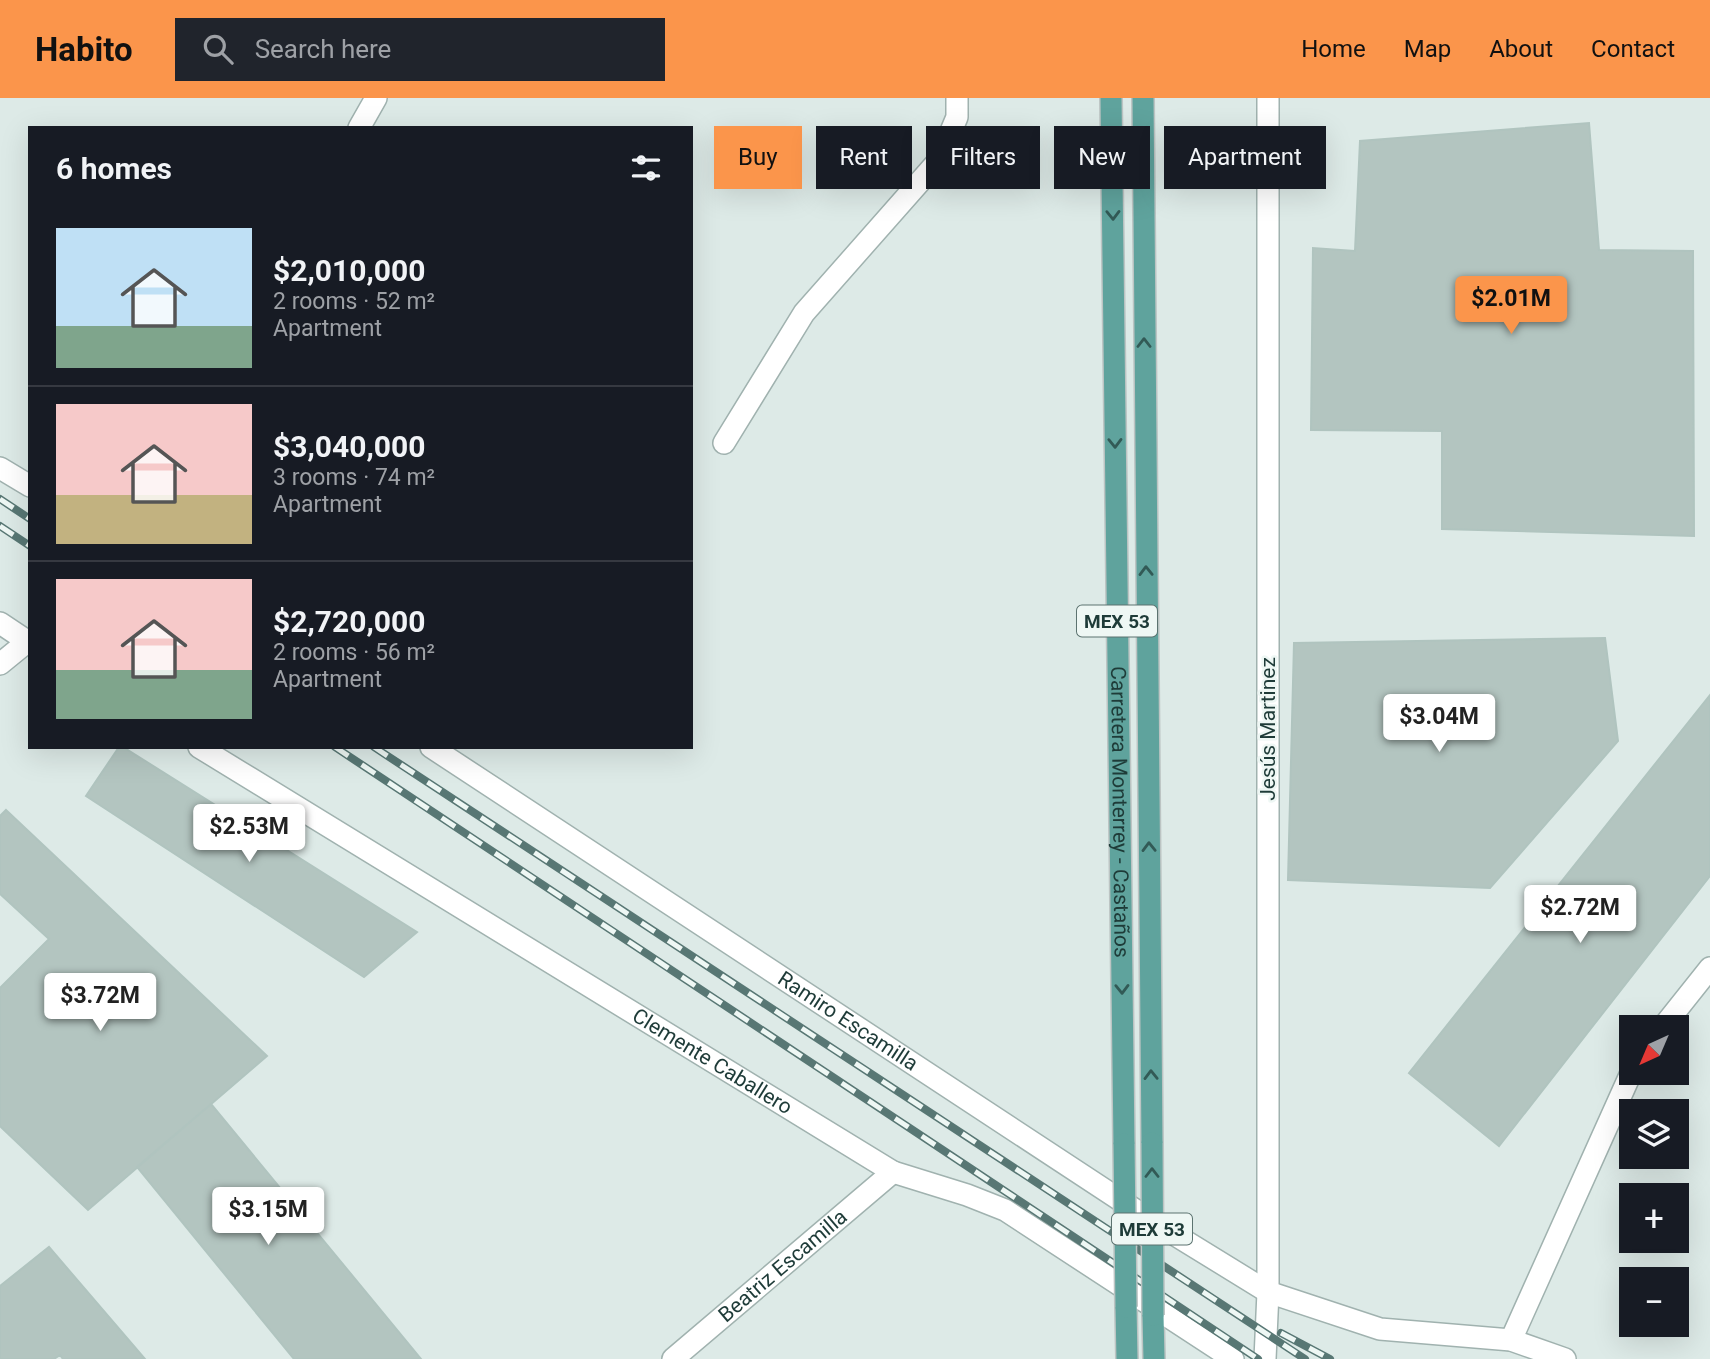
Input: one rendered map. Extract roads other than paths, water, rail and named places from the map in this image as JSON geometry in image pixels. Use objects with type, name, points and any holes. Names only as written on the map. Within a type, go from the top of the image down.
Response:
[{"type":"main road","name":"Carretera Monterrey - Castaños","points":[[1111,98],[1127,1359]]},
{"type":"main road","name":"Carretera Monterrey - Castaños","points":[[1143,98],[1154,1359]]},
{"type":"lane","points":[[360,126],[376,98]]},
{"type":"lane","name":"Jesús Martinez","points":[[1265,1359],[1268,1292],[1268,98]]},
{"type":"lane","points":[[724,443],[804,313],[939,160],[957,108]]},
{"type":"lane","points":[[0,468],[28,485]]},
{"type":"lane","points":[[0,623],[28,642],[0,664]]},
{"type":"lane","name":"Clemente Caballero","points":[[202,749],[893,1172],[1005,1210],[1233,1359]]},
{"type":"lane","name":"Ramiro Escamilla","points":[[434,749],[1146,1217],[1268,1292],[1380,1329],[1511,1340],[1565,1359]]},
{"type":"lane","points":[[1673,1015],[1710,968]]},
{"type":"lane","points":[[1511,1340],[1626,1085]]},
{"type":"lane","name":"Beatriz Escamilla","points":[[673,1359],[893,1172]]},
{"type":"railway","points":[[0,499],[28,518]]},
{"type":"railway","points":[[0,526],[28,545]]},
{"type":"railway","points":[[338,749],[1258,1359]]},
{"type":"railway","points":[[377,749],[1305,1359]]},
{"type":"railway","points":[[1281,1333],[1330,1359]]}]
